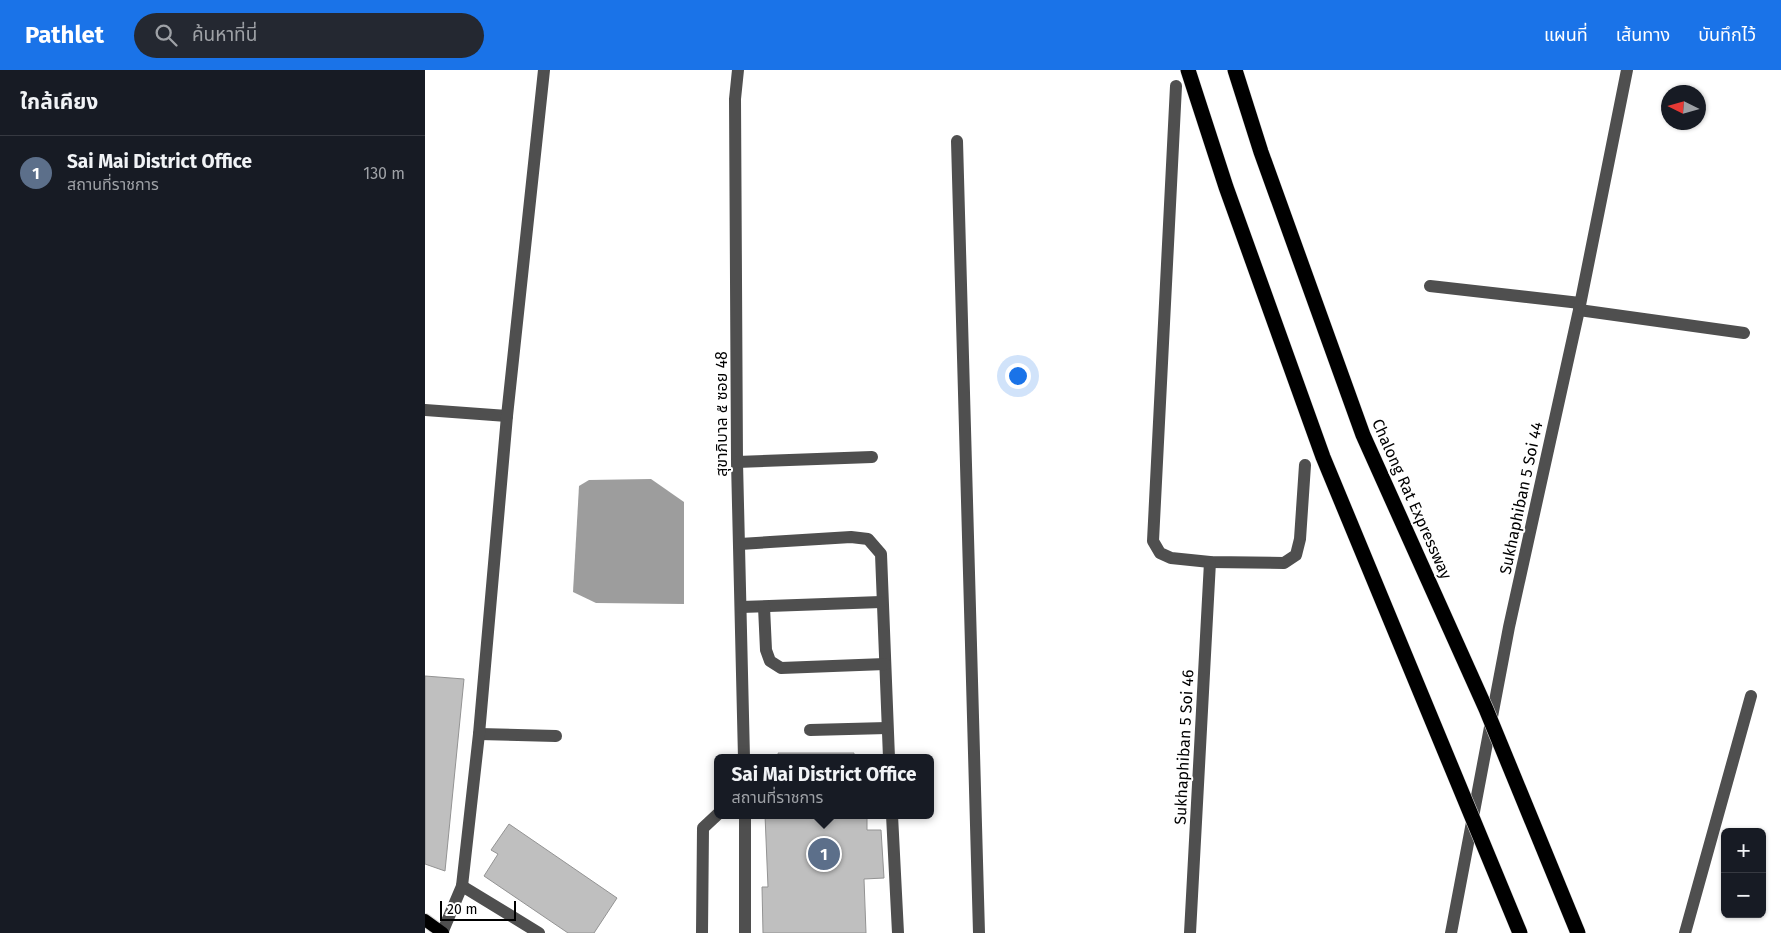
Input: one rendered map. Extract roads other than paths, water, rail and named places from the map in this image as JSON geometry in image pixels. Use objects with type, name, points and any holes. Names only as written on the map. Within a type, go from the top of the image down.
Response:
[{"type":"highway","points":[[1188,70],[1226,187],[1323,457],[1520,933]]},
{"type":"highway","name":"Chalong Rat Expressway","points":[[1235,70],[1261,152],[1363,435],[1486,709],[1578,933]]},
{"type":"main road","points":[[425,920],[442,933]]},
{"type":"street","points":[[442,933],[462,886],[479,734],[507,416],[544,70]]},
{"type":"street","name":"สุขาภิบาล ๕ ซอย 48","points":[[739,70],[735,99],[737,462],[744,754]]},
{"type":"street","name":"Sukhaphiban 5 Soi 44","points":[[1451,933],[1509,628],[1580,306],[1627,70]]},
{"type":"street","points":[[1176,86],[1153,541],[1160,553],[1171,558],[1210,562],[1284,563],[1296,555],[1305,465]]},
{"type":"street","points":[[957,141],[979,933]]},
{"type":"street","points":[[1431,286],[1580,306],[1744,333]]},
{"type":"street","points":[[425,410],[507,416]]},
{"type":"street","points":[[737,462],[872,457]]},
{"type":"street","points":[[740,544],[851,538],[868,539],[881,554],[881,602],[889,754]]},
{"type":"street","name":"Sukhaphiban 5 Soi 46","points":[[1191,933],[1210,562]]},
{"type":"street","points":[[741,607],[881,602]]},
{"type":"street","points":[[764,607],[766,650],[770,661],[781,668],[885,664]]},
{"type":"street","points":[[1685,933],[1751,696]]},
{"type":"street","points":[[810,730],[887,728]]},
{"type":"street","points":[[479,734],[556,736]]},
{"type":"street","points":[[702,933],[703,828],[714,818]]},
{"type":"street","points":[[745,819],[745,933]]},
{"type":"street","points":[[892,819],[898,933]]},
{"type":"street","points":[[462,886],[539,933]]},
{"type":"place","name":"Sai Mai District Office","points":[[824,854]]}]
